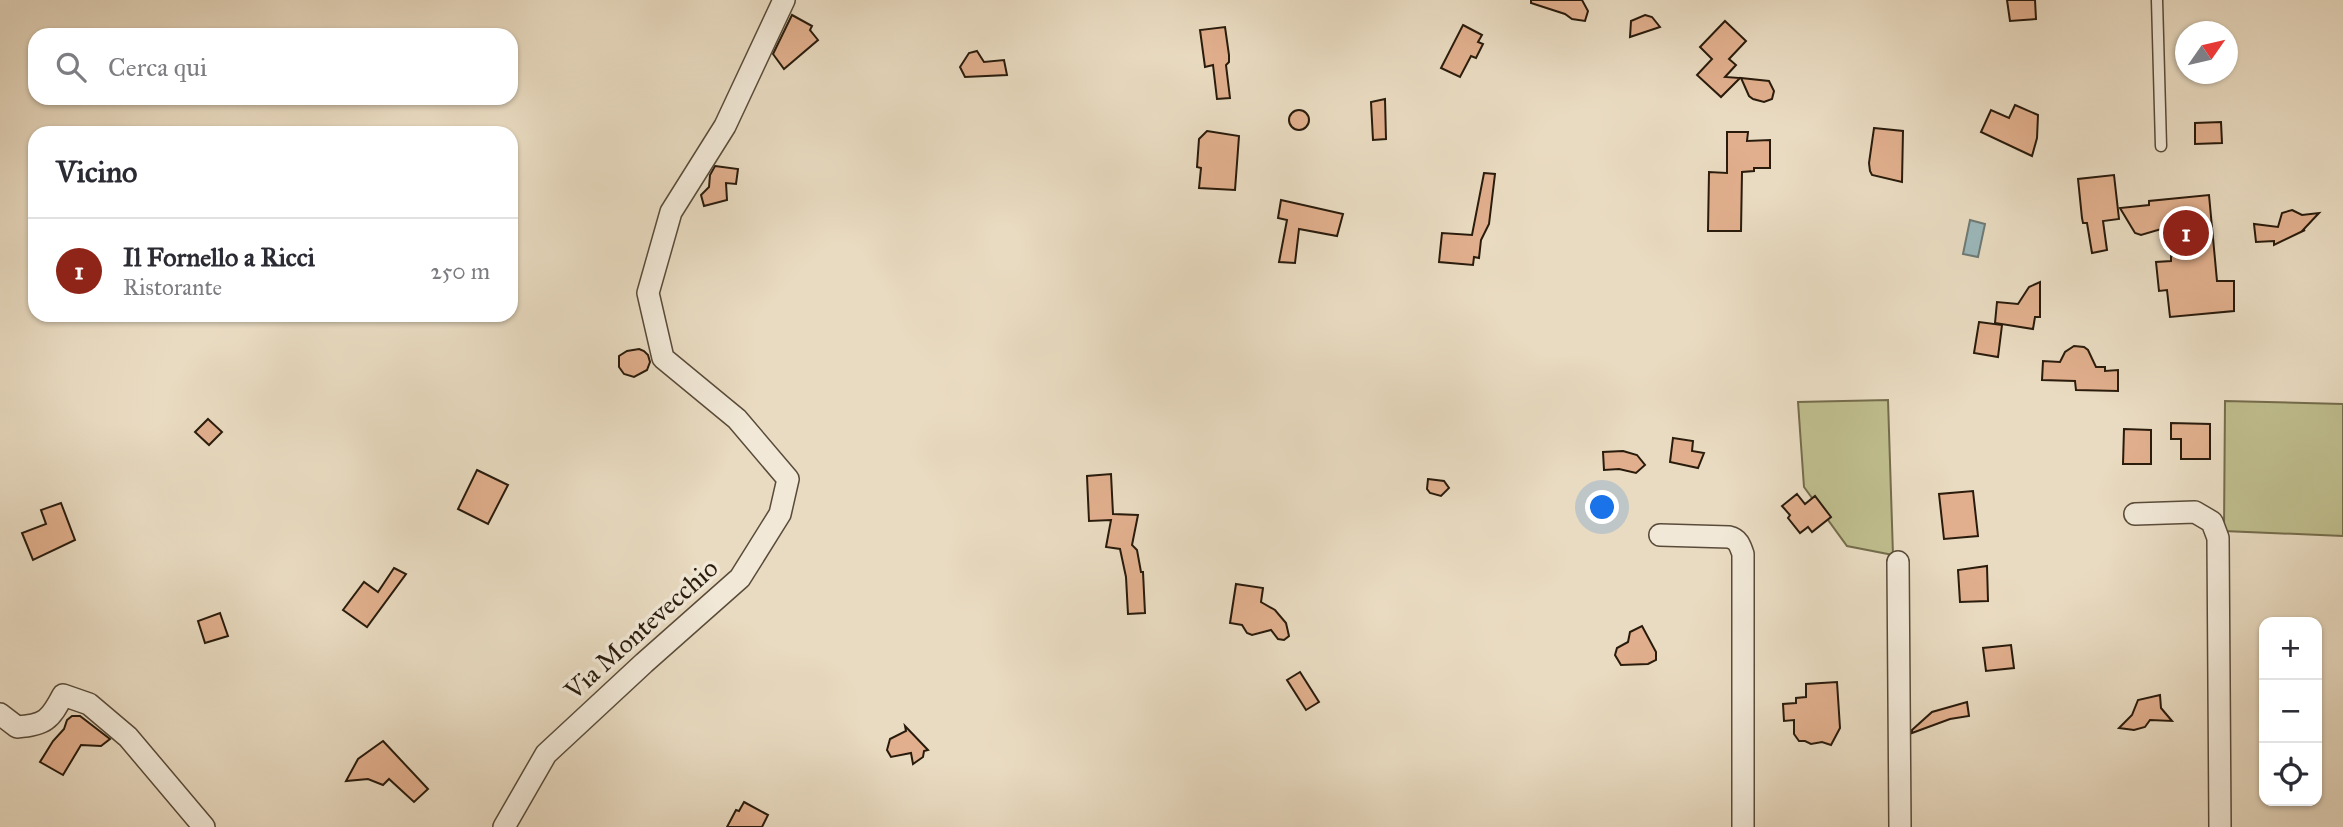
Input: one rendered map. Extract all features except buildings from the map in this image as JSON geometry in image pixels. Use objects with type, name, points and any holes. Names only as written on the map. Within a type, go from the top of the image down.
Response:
[{"type":"street","name":"Via Montevecchio","points":[[505,827],[546,754],[643,663],[740,578],[780,514],[788,479],[737,419],[663,358],[648,293],[671,212],[725,126],[784,0]]},
{"type":"street","points":[[2135,514],[2195,512],[2213,522],[2218,538],[2220,827]]},
{"type":"street","points":[[1660,535],[1735,538],[1743,554],[1743,827]]},
{"type":"street","points":[[1898,562],[1900,827]]},
{"type":"street","points":[[0,714],[17,727],[40,725],[54,714],[63,695],[89,704],[128,737],[204,827]]},
{"type":"lane","points":[[2157,0],[2161,146]]},
{"type":"shaded area","points":[[1888,400],[1893,555],[1847,546],[1804,487],[1798,402]]},
{"type":"shaded area","points":[[2225,401],[2343,404],[2343,536],[2224,531]]},
{"type":"water","points":[[1970,220],[1985,224],[1978,257],[1963,254]]},
{"type":"place","name":"Il Fornello a Ricci","points":[[2186,233]]}]
